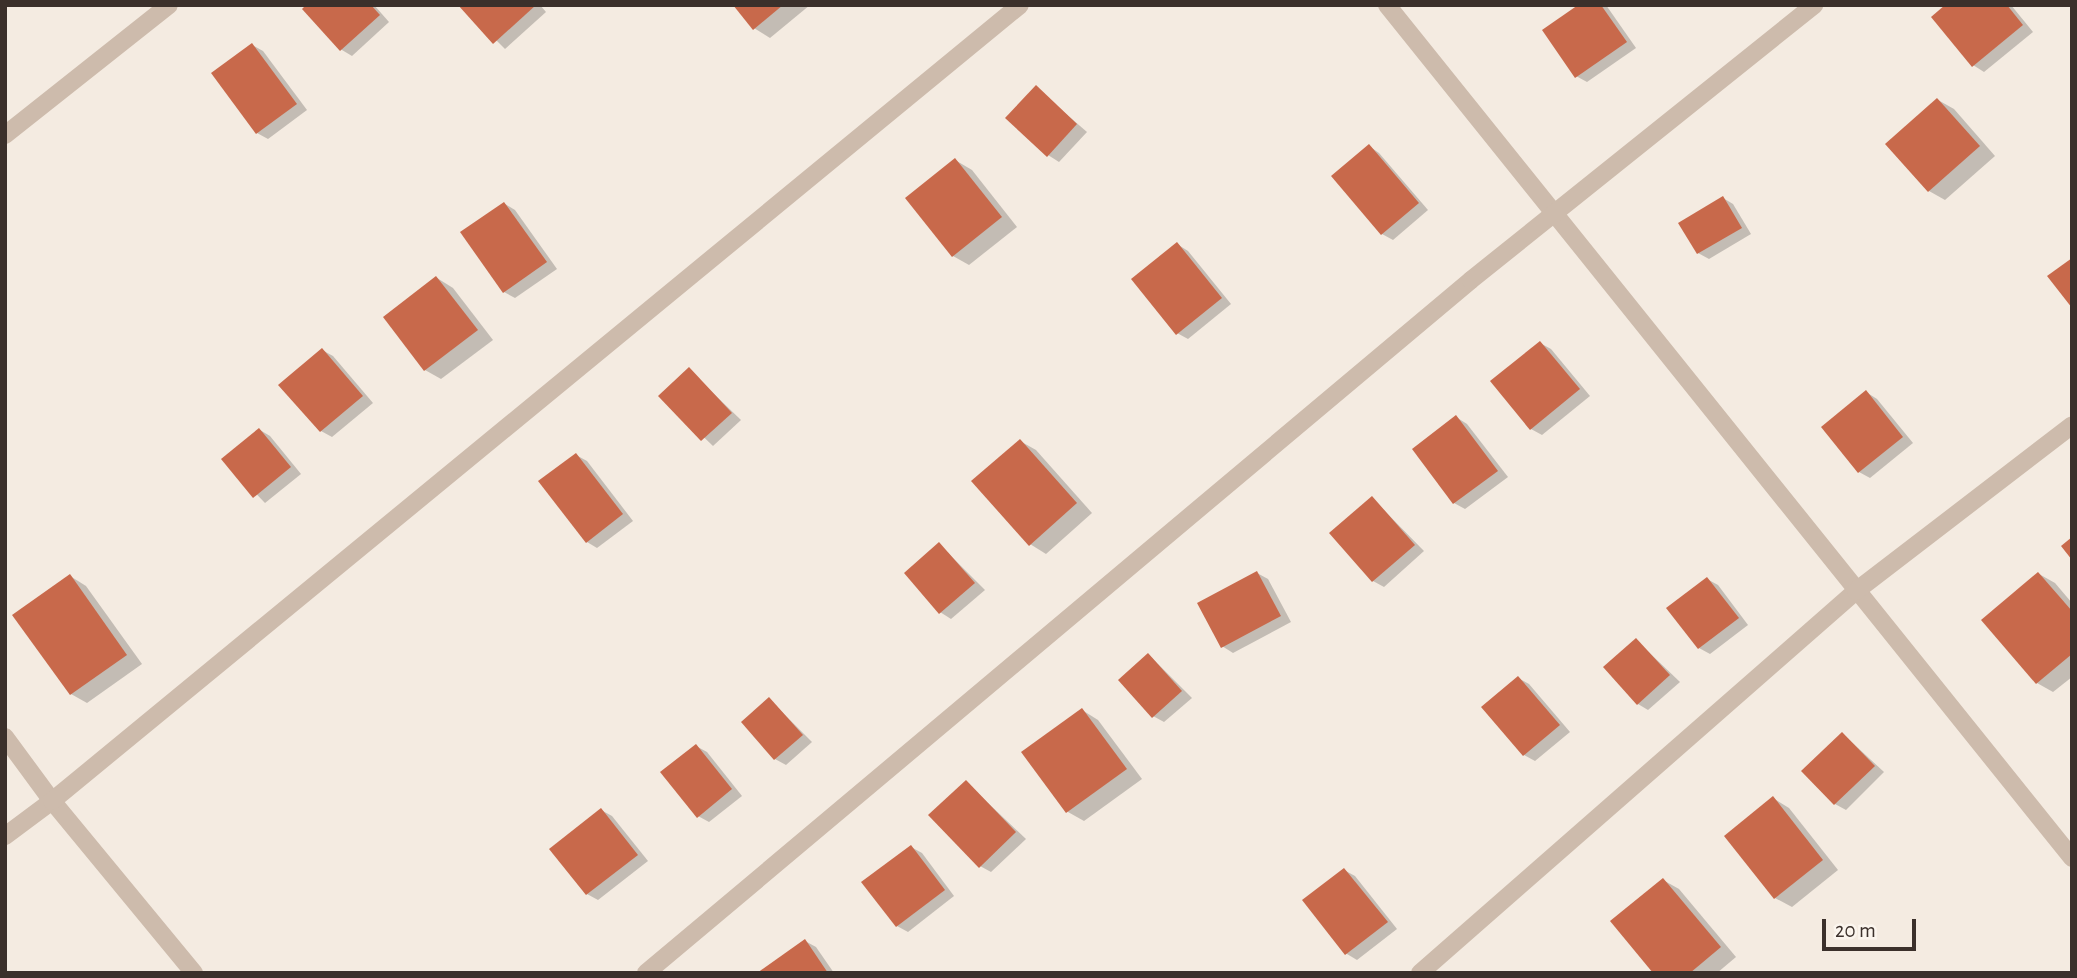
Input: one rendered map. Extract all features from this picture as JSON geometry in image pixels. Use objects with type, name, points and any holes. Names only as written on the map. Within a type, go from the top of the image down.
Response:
[{"type":"street","points":[[5,135],[169,5]]},
{"type":"street","points":[[5,836],[52,801],[1020,5]]},
{"type":"street","points":[[1387,5],[1558,214],[1856,591],[2072,858]]},
{"type":"street","points":[[646,973],[1471,280],[1558,214],[1814,5]]},
{"type":"street","points":[[1420,973],[1856,591],[2072,425]]},
{"type":"street","points":[[5,737],[52,801],[194,973]]},
{"type":"building","points":[[306,5],[371,5],[380,15],[340,51],[302,9]]},
{"type":"building","points":[[458,5],[536,5],[493,44]]},
{"type":"building","points":[[733,5],[783,5],[753,30]]},
{"type":"building","points":[[1578,5],[1601,5],[1627,42],[1575,78],[1542,30]]},
{"type":"building","points":[[1945,5],[2007,5],[2023,25],[1972,67],[1931,17]]},
{"type":"building","points":[[252,43],[297,104],[256,134],[211,73]]},
{"type":"building","points":[[1036,85],[1077,124],[1047,157],[1005,118]]},
{"type":"building","points":[[1937,98],[1980,146],[1928,192],[1885,144]]},
{"type":"building","points":[[1369,144],[1419,203],[1381,235],[1331,176]]},
{"type":"building","points":[[955,158],[1002,217],[952,257],[905,198]]},
{"type":"building","points":[[1723,196],[1742,228],[1697,254],[1678,223]]},
{"type":"building","points":[[504,202],[547,262],[503,293],[460,232]]},
{"type":"building","points":[[1177,242],[1222,298],[1176,335],[1131,279]]},
{"type":"building","points":[[2072,258],[2072,308],[2047,276]]},
{"type":"building","points":[[436,276],[478,330],[424,371],[383,317]]},
{"type":"building","points":[[1540,341],[1580,389],[1530,430],[1490,381]]},
{"type":"building","points":[[322,348],[363,396],[320,432],[278,385]]},
{"type":"building","points":[[689,367],[732,413],[701,441],[658,396]]},
{"type":"building","points":[[1866,390],[1903,437],[1858,473],[1821,427]]},
{"type":"building","points":[[1456,415],[1498,471],[1453,504],[1412,449]]},
{"type":"building","points":[[259,428],[291,467],[253,498],[221,459]]},
{"type":"building","points":[[1020,439],[1077,503],[1029,546],[971,481]]},
{"type":"building","points":[[576,453],[623,514],[586,543],[538,481]]},
{"type":"building","points":[[1372,496],[1415,545],[1372,582],[1329,533]]},
{"type":"building","points":[[2072,537],[2072,560],[2061,546]]},
{"type":"building","points":[[939,542],[975,583],[939,614],[904,573]]},
{"type":"building","points":[[1257,571],[1281,616],[1221,648],[1197,603]]},
{"type":"building","points":[[2038,572],[2072,611],[2072,654],[2036,684],[1981,620]]},
{"type":"building","points":[[70,574],[127,655],[70,695],[12,615]]},
{"type":"building","points":[[1707,577],[1739,618],[1698,649],[1666,608]]},
{"type":"building","points":[[1636,638],[1670,675],[1637,705],[1603,667]]},
{"type":"building","points":[[1148,653],[1182,691],[1152,718],[1118,680]]},
{"type":"building","points":[[1518,676],[1560,725],[1523,756],[1481,707]]},
{"type":"building","points":[[769,697],[803,735],[774,760],[741,722]]},
{"type":"building","points":[[1082,708],[1127,769],[1066,813],[1021,752]]},
{"type":"building","points":[[1842,732],[1875,766],[1834,805],[1801,771]]},
{"type":"building","points":[[696,744],[732,789],[697,818],[660,772]]},
{"type":"building","points":[[966,780],[1016,832],[979,868],[928,815]]},
{"type":"building","points":[[1773,796],[1823,860],[1774,899],[1724,836]]},
{"type":"building","points":[[601,808],[638,855],[586,895],[549,849]]},
{"type":"building","points":[[911,845],[945,890],[896,927],[861,882]]},
{"type":"building","points":[[1344,868],[1388,922],[1345,955],[1302,900]]},
{"type":"building","points":[[1663,878],[1721,947],[1690,973],[1653,973],[1610,921]]},
{"type":"building","points":[[805,939],[828,973],[757,973]]}]
